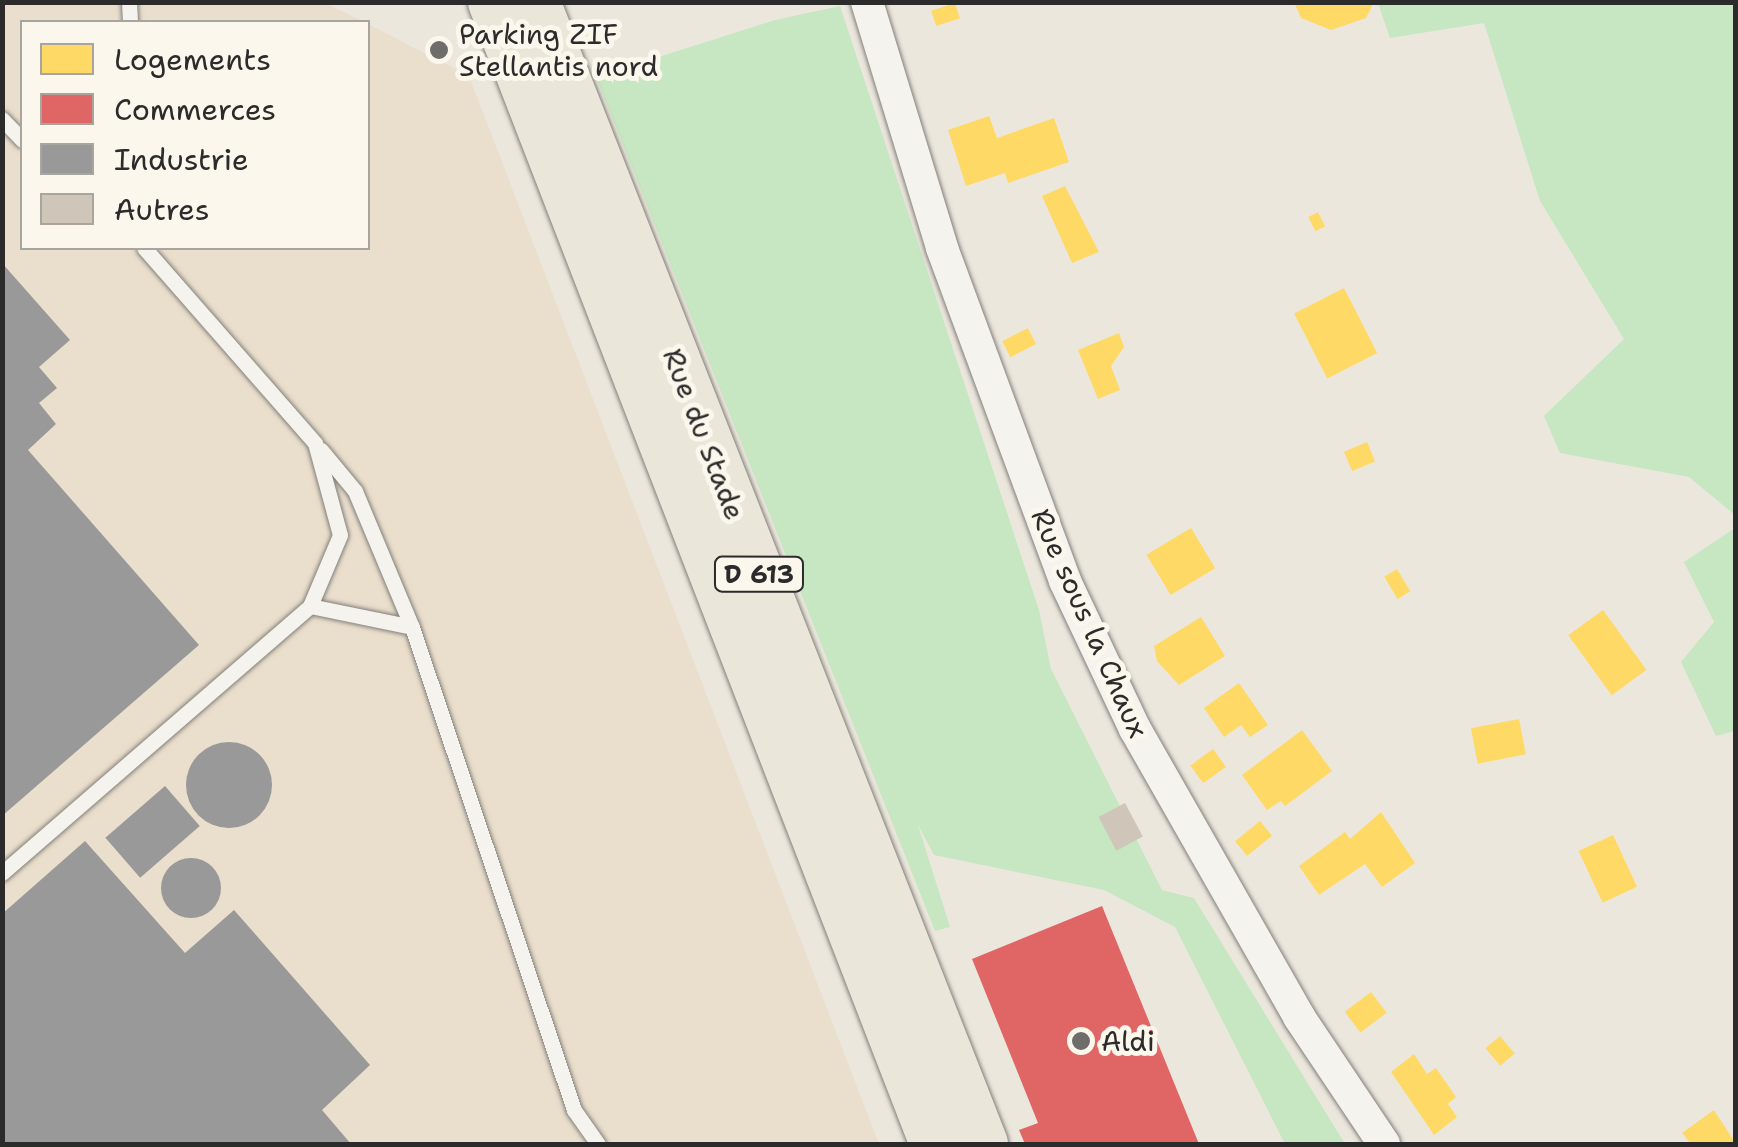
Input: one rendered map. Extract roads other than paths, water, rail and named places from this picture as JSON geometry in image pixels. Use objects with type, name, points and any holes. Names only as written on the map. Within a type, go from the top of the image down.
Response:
[{"type":"main road","name":"Rue du Stade","points":[[493,2],[935,1144]]},
{"type":"main road","name":"Rue du Stade","points":[[535,2],[983,1144]]},
{"type":"street","name":"Rue sous la Chaux","points":[[867,2],[942,248],[1065,581],[1136,729],[1299,1017],[1384,1144]]},
{"type":"lane","points":[[2,118],[20,138]]},
{"type":"lane","points":[[146,250],[355,491],[412,626],[574,1110],[598,1144]]},
{"type":"lane","points":[[2,874],[310,606],[340,536],[315,443]]},
{"type":"lane","points":[[310,606],[412,626]]},
{"type":"place","name":"Parking ZIF Stellantis nord","points":[[439,50]]},
{"type":"place","name":"Aldi","points":[[1081,1041]]}]
